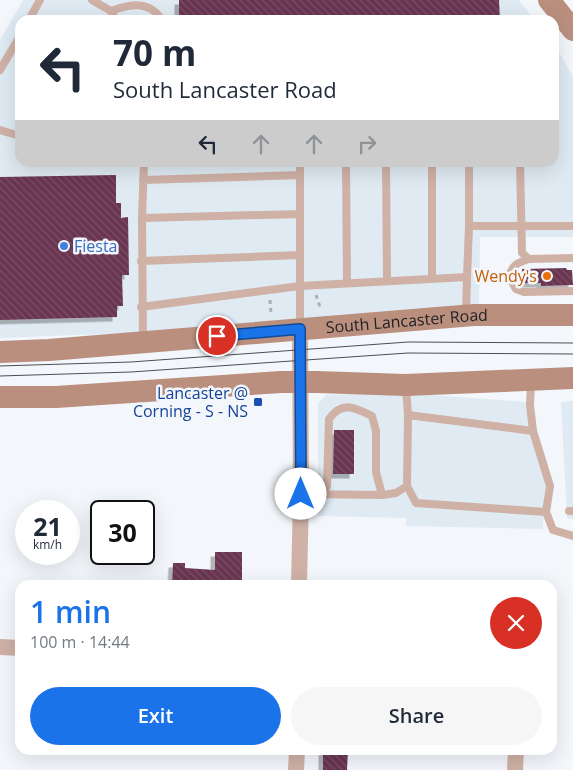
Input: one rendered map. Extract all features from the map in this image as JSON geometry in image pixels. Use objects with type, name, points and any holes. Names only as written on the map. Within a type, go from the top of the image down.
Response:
[{"type":"main road","points":[[549,0],[573,30]]},
{"type":"main road","name":"South Lancaster Road","points":[[0,352],[49,350],[466,316],[573,315]]},
{"type":"main road","points":[[0,397],[56,398],[300,382],[405,385],[573,378]]},
{"type":"street","points":[[299,580],[301,494],[300,329]]},
{"type":"street","points":[[0,647],[15,648]]},
{"type":"street","points":[[296,755],[296,770]]},
{"type":"street","points":[[515,770],[516,755]]},
{"type":"lane","points":[[32,15],[40,0]]},
{"type":"lane","points":[[92,0],[111,10],[114,15]]},
{"type":"lane","points":[[111,10],[131,4],[140,4],[157,12],[159,15]]},
{"type":"lane","points":[[0,70],[15,44]]},
{"type":"lane","points":[[0,130],[15,134]]},
{"type":"lane","points":[[143,341],[141,261],[144,167]]},
{"type":"lane","points":[[300,167],[300,329]]},
{"type":"lane","points":[[346,167],[347,283]]},
{"type":"lane","points":[[386,167],[387,280]]},
{"type":"lane","points":[[432,167],[432,279]]},
{"type":"lane","points":[[466,316],[469,167]]},
{"type":"lane","points":[[520,167],[523,226],[522,252],[529,259]]},
{"type":"lane","points":[[143,180],[300,175]]},
{"type":"lane","points":[[142,218],[300,214]]},
{"type":"lane","points":[[469,226],[573,226]]},
{"type":"lane","points":[[141,261],[300,255]]},
{"type":"lane","points":[[573,258],[529,259],[518,263],[512,268],[510,277],[516,289],[524,292],[573,291]]},
{"type":"lane","points":[[141,307],[300,286],[467,277]]},
{"type":"lane","points":[[531,380],[530,405],[533,431],[550,486],[546,512],[554,530],[573,536]]},
{"type":"lane","points":[[405,385],[408,415],[407,486],[416,503],[546,512]]},
{"type":"lane","points":[[324,493],[327,486],[329,419],[335,410],[352,406],[372,416],[376,431],[376,472],[382,495]]},
{"type":"lane","points":[[408,415],[533,431]]},
{"type":"lane","points":[[301,494],[382,495],[396,493],[407,486]]},
{"type":"path","points":[[315,285],[316,297],[323,318]]},
{"type":"path","points":[[269,290],[271,322]]},
{"type":"shaded area","points":[[23,0],[519,0],[530,15],[15,15],[15,167],[559,167],[559,53],[573,77],[573,237],[480,237],[479,310],[181,331],[0,338],[0,40]]},
{"type":"shaded area","points":[[406,393],[526,402],[546,479],[543,529],[406,526],[406,518],[318,516],[318,404],[326,395]]},
{"type":"shaded area","points":[[573,401],[573,519],[567,518],[561,402]]},
{"type":"building","points":[[179,0],[499,0],[500,15],[179,15]]},
{"type":"building","name":"Fiesta","points":[[116,175],[116,203],[121,203],[121,218],[128,217],[129,275],[122,275],[123,306],[117,306],[117,317],[0,320],[0,177]]},
{"type":"building","name":"Wendy's","points":[[566,268],[567,270],[572,270],[573,285],[541,286],[541,283],[523,283],[522,269]]},
{"type":"building","points":[[334,430],[354,430],[354,474],[333,474]]},
{"type":"building","points":[[215,552],[242,552],[242,580],[172,580],[173,563],[185,563],[185,568],[215,570]]},
{"type":"building","points":[[323,755],[348,755],[347,770],[323,770]]},
{"type":"tram line","points":[[0,366],[131,362],[408,342],[573,343]]},
{"type":"tram line","points":[[0,376],[131,372],[408,353],[573,354]]},
{"type":"place","name":"Fiesta","points":[[64,246]]},
{"type":"place","name":"Wendy's","points":[[547,276]]},
{"type":"place","name":"Lancaster @ Corning - S - NS","points":[[258,402]]},
{"type":"route","points":[[217,336],[300,329],[301,494]]}]
